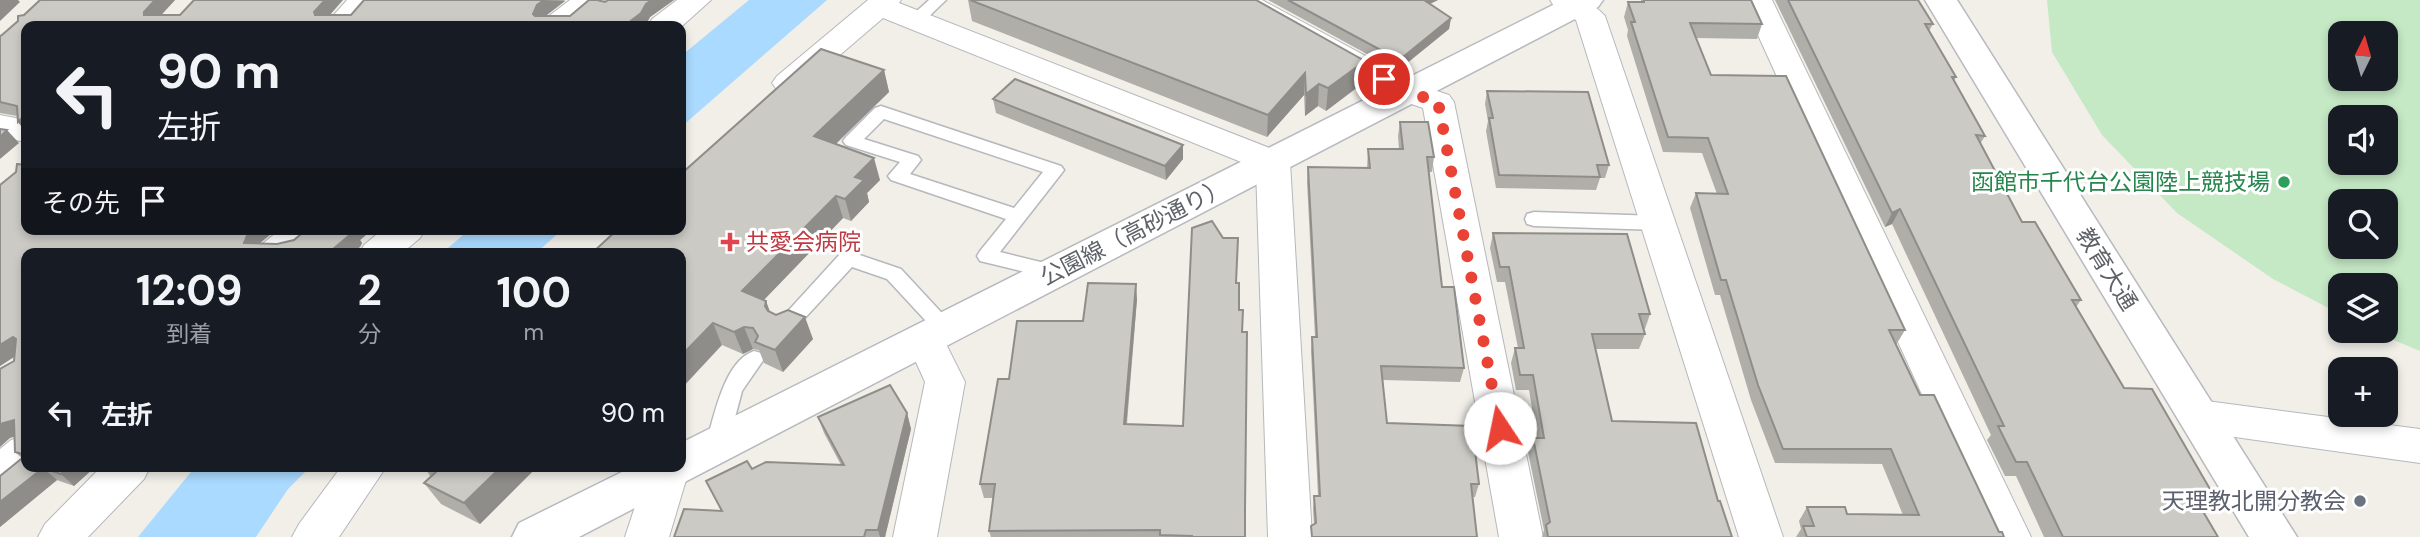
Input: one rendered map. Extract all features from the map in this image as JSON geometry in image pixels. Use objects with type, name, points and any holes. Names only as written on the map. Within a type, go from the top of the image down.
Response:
[{"type":"street","points":[[344,21],[364,0]]},
{"type":"street","points":[[562,21],[589,0]]},
{"type":"street","points":[[669,21],[696,0]]},
{"type":"street","points":[[1240,0],[1408,92],[1438,102],[1521,537]]},
{"type":"street","points":[[1757,0],[2008,537]]},
{"type":"street","name":"教育大通","points":[[1941,0],[2274,537]]},
{"type":"street","points":[[1575,2],[1590,16],[1761,537]]},
{"type":"street","name":"公園線（高砂通り）","points":[[686,461],[1273,162],[1575,2]]},
{"type":"street","points":[[762,106],[843,34],[883,3],[927,11],[1273,162],[1290,537]]},
{"type":"street","points":[[0,126],[21,130]]},
{"type":"street","points":[[281,248],[298,235]]},
{"type":"street","points":[[384,248],[400,235]]},
{"type":"street","points":[[915,537],[945,382],[935,334]]},
{"type":"street","points":[[2199,416],[2420,446]]},
{"type":"street","points":[[0,473],[21,456]]},
{"type":"street","points":[[60,537],[123,472]]},
{"type":"street","points":[[314,537],[361,472]]},
{"type":"street","name":"公園線（高砂通り）","points":[[534,537],[664,472]]},
{"type":"street","points":[[647,537],[672,472]]},
{"type":"lane","points":[[1018,216],[897,176],[912,160],[852,141],[881,112],[1055,170],[987,256],[1054,272]]},
{"type":"lane","points":[[1534,219],[1659,223]]},
{"type":"lane","points":[[785,327],[848,258],[894,275],[935,334]]},
{"type":"lane","points":[[717,444],[732,388],[754,359]]},
{"type":"green space","name":"函館市千代台公園陸上競技場","points":[[2047,0],[2420,0],[2420,351],[2398,342],[2398,273],[2328,273],[2328,308],[2273,279],[2177,213],[2102,135],[2052,52]]},
{"type":"water","points":[[749,0],[827,0],[686,123],[686,52]]},
{"type":"water","points":[[463,235],[556,235],[542,248],[448,248]]},
{"type":"water","points":[[191,472],[305,472],[288,489],[256,537],[138,537]]},
{"type":"building","points":[[40,0],[155,0],[144,15],[180,15],[194,0],[325,0],[314,12],[315,15],[351,15],[364,0],[544,0],[537,5],[533,14],[535,16],[570,16],[589,0],[652,0],[631,21],[21,21],[21,119],[18,122],[17,106],[0,102],[0,36],[18,21],[18,16],[24,15]]},
{"type":"building","points":[[970,0],[1256,0],[1365,61],[1328,88],[1319,84],[1306,94],[1305,73],[1268,115]]},
{"type":"building","points":[[1288,0],[1424,0],[1451,18],[1403,57],[1391,52],[1388,54]]},
{"type":"building","points":[[1751,0],[1762,24],[1690,23],[1711,75],[1786,76],[1905,330],[1889,330],[1920,395],[1934,395],[1999,532],[2002,532],[2004,537],[1807,537],[1803,526],[1814,526],[1807,507],[1845,507],[1847,514],[1919,515],[1891,449],[1783,449],[1758,385],[1726,280],[1721,280],[1696,193],[1728,194],[1708,138],[1668,137],[1631,22],[1635,22],[1628,2]]},
{"type":"building","points":[[1788,0],[1918,0],[1933,24],[1925,24],[1956,77],[1952,77],[1985,136],[1976,135],[2022,222],[2035,222],[2081,300],[2072,300],[2124,388],[2152,389],[2214,496],[2194,496],[2218,537],[2063,537],[2027,462],[2016,462],[1998,426],[2004,426],[1900,209],[1892,213]]},
{"type":"building","name":"共愛会病院","points":[[821,49],[884,70],[814,136],[874,158],[855,177],[864,180],[845,199],[836,196],[742,291],[766,301],[768,311],[776,315],[788,310],[805,317],[775,350],[755,342],[758,336],[753,328],[744,327],[734,332],[713,323],[686,351],[686,248],[597,248],[612,235],[686,235],[686,170]]},
{"type":"building","points":[[1015,79],[1183,145],[1165,166],[993,99]]},
{"type":"building","points":[[1487,91],[1588,92],[1609,165],[1597,165],[1600,177],[1499,175],[1489,118],[1493,118]]},
{"type":"building","points":[[1400,122],[1428,122],[1434,157],[1427,157],[1442,287],[1454,287],[1464,368],[1381,366],[1387,423],[1472,426],[1479,484],[1471,484],[1477,537],[1312,537],[1311,526],[1316,523],[1314,496],[1320,496],[1312,337],[1317,337],[1308,167],[1370,168],[1368,149],[1403,149]]},
{"type":"building","points":[[17,164],[21,164],[21,235],[247,235],[244,243],[277,244],[294,240],[300,235],[350,235],[334,248],[21,248],[21,454],[15,452],[14,420],[0,424],[0,369],[14,361],[16,339],[13,337],[0,345],[0,185],[16,172]]},
{"type":"building","points":[[1212,221],[1223,238],[1238,238],[1236,283],[1239,283],[1239,310],[1243,310],[1242,332],[1247,332],[1245,537],[1160,535],[1160,530],[989,531],[995,484],[980,484],[998,379],[1009,379],[1017,321],[1083,321],[1088,283],[1136,284],[1124,424],[1183,426],[1192,228]]},
{"type":"building","points":[[1493,233],[1627,234],[1650,314],[1639,314],[1645,334],[1592,334],[1612,421],[1696,423],[1718,501],[1732,537],[1548,537],[1546,525],[1550,522],[1533,438],[1544,438],[1533,375],[1520,375],[1515,348],[1524,348],[1509,267],[1500,267]]},
{"type":"building","points":[[890,385],[907,413],[878,530],[866,530],[864,537],[674,537],[684,509],[722,511],[706,481],[747,461],[752,469],[766,462],[844,465],[818,417]]},
{"type":"building","points":[[21,459],[21,472],[38,472],[0,502],[0,476]]},
{"type":"building","points":[[436,472],[496,472],[464,503],[424,483]]},
{"type":"place","name":"函館市千代台公園陸上競技場","points":[[2284,182]]},
{"type":"place","name":"共愛会病院","points":[[730,242]]},
{"type":"place","name":"天理教北開分教会","points":[[2360,501]]},
{"type":"route","points":[[1384,79],[1408,92],[1438,102],[1500,428]]}]
